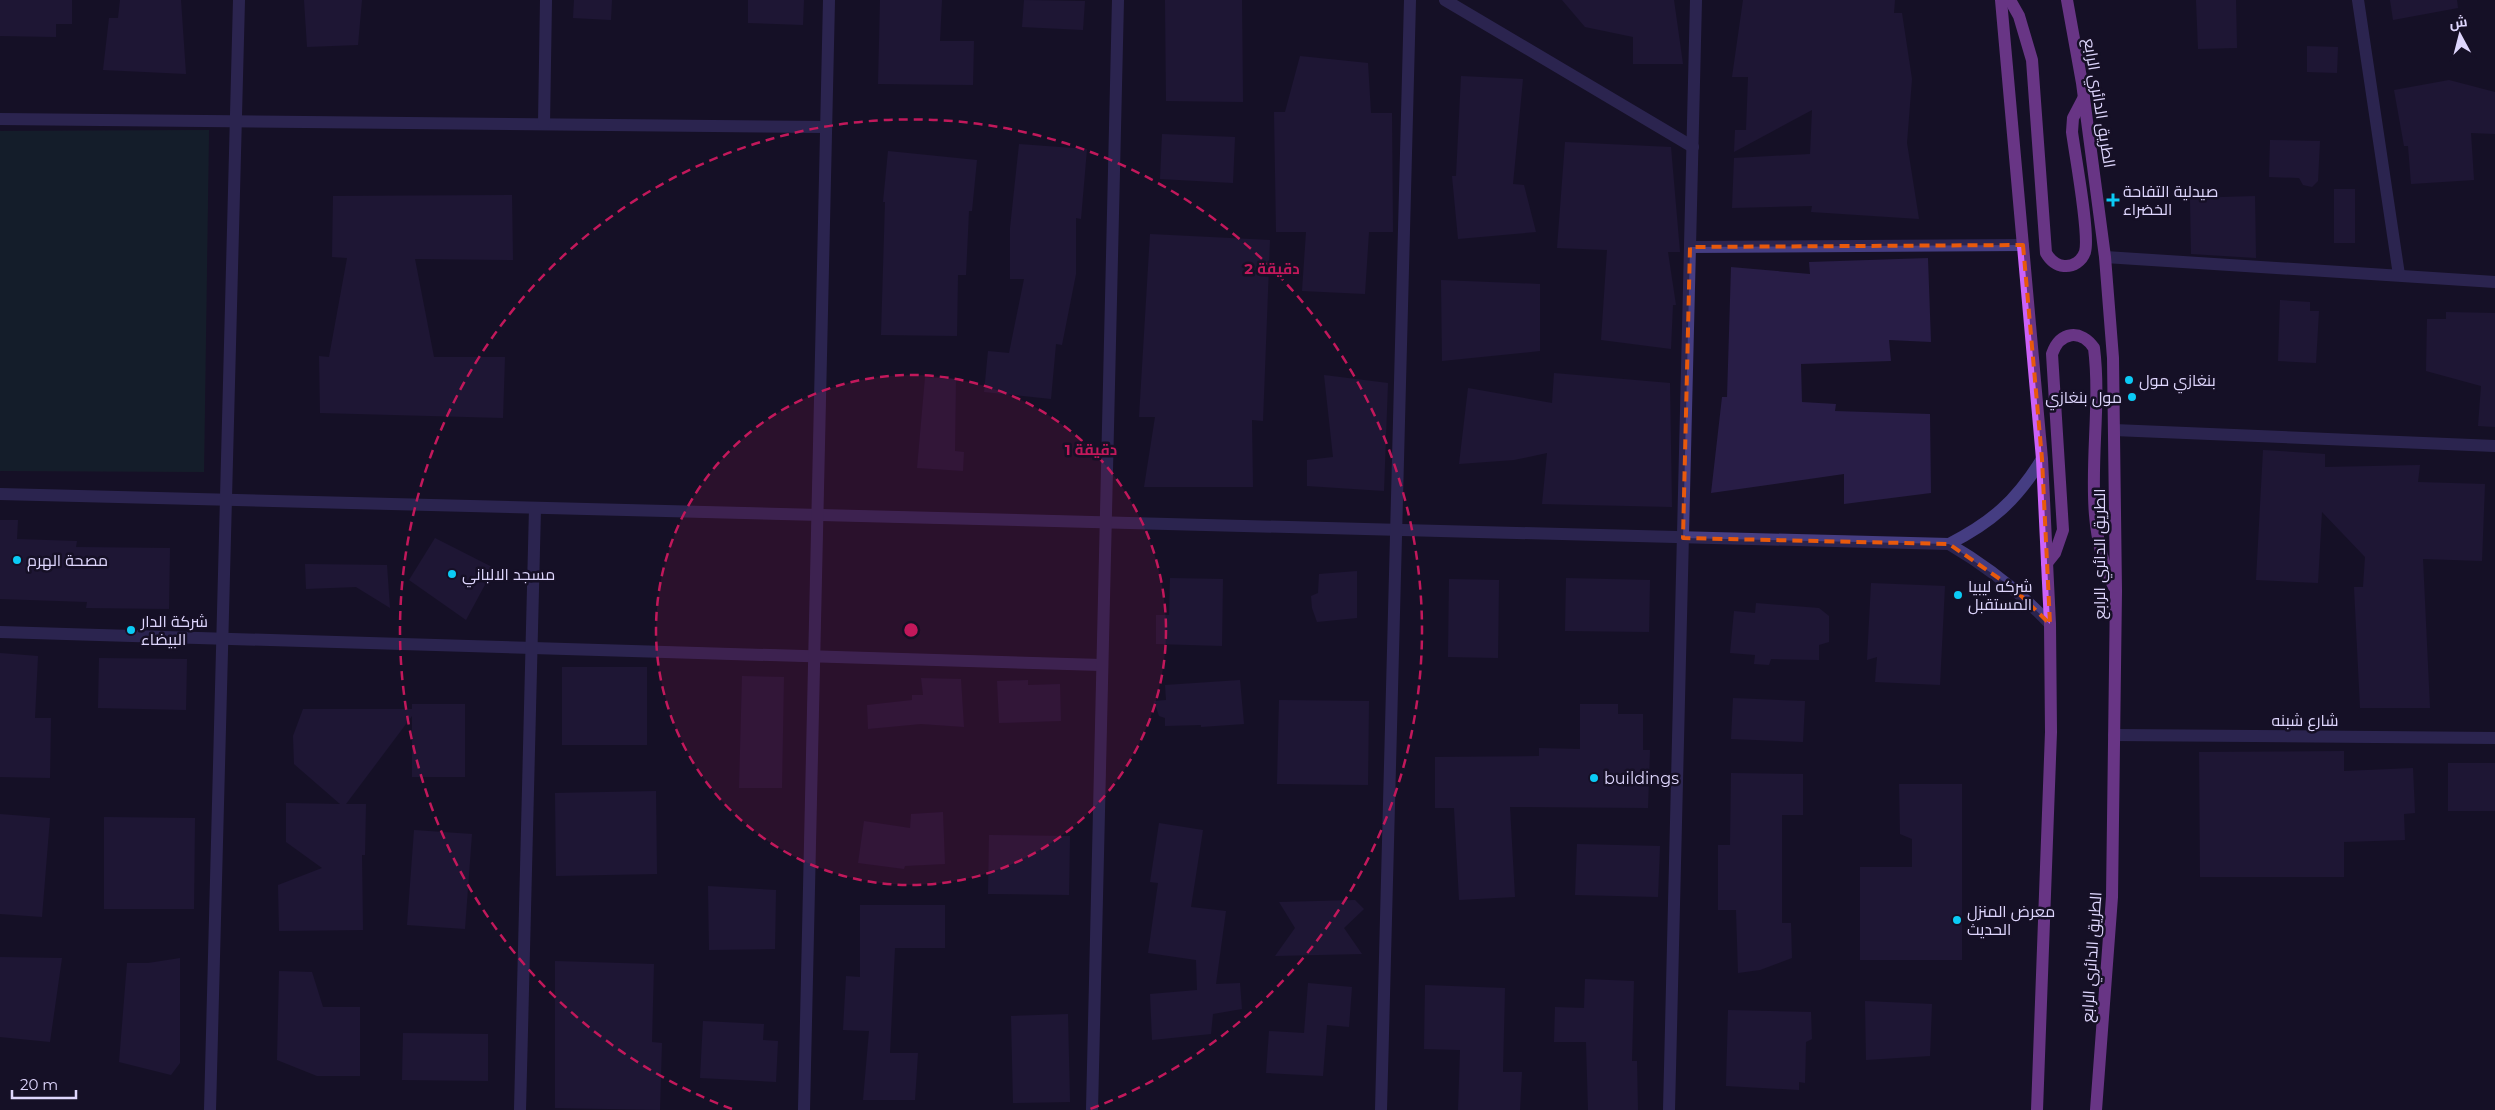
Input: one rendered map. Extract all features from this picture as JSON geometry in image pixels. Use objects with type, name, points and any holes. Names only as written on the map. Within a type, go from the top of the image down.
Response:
[{"type":"main road","points":[[2002,0],[2042,459],[2050,624],[2051,741],[2037,1110]]},
{"type":"main road","points":[[2010,0],[2022,22],[2032,60],[2046,253],[2050,260],[2066,266],[2074,264],[2081,259],[2085,251],[2085,231],[2072,132],[2073,118],[2084,97]]},
{"type":"main road","name":"الطريق الدائري الرابع","points":[[2067,0],[2084,97],[2106,257],[2113,358],[2116,591],[2112,897],[2096,1110]]},
{"type":"main road","points":[[2047,563],[2055,553],[2063,530],[2052,354],[2055,345],[2062,338],[2071,334],[2089,340],[2094,348],[2096,358],[2094,523],[2101,555],[2116,591]]},
{"type":"street","points":[[210,1110],[239,0]]},
{"type":"street","points":[[544,124],[546,0]]},
{"type":"street","points":[[804,1110],[829,0]]},
{"type":"street","points":[[1092,1110],[1118,0]]},
{"type":"street","points":[[1381,1110],[1410,0]]},
{"type":"street","points":[[1445,0],[1693,147]]},
{"type":"street","points":[[1669,1110],[1696,0]]},
{"type":"street","points":[[2358,0],[2399,275]]},
{"type":"street","points":[[0,119],[826,127]]},
{"type":"street","points":[[1690,247],[2023,245]]},
{"type":"street","points":[[2106,257],[2495,282]]},
{"type":"street","points":[[2114,430],[2495,446]]},
{"type":"street","points":[[1949,544],[1982,526],[2016,498],[2042,459]]},
{"type":"street","points":[[0,494],[1949,544],[1972,557],[2014,588],[2050,624]]},
{"type":"street","points":[[520,1110],[535,508]]},
{"type":"street","points":[[0,632],[1102,665]]},
{"type":"street","name":"شارع شبنه","points":[[2114,735],[2495,738]]},
{"type":"highlighted area","points":[[2023,245],[2042,459],[2050,624],[2013,588],[1949,544],[1683,538],[1690,247]]},
{"type":"green space","points":[[209,130],[204,472],[0,471],[0,131]]},
{"type":"building","points":[[0,0],[72,0],[72,24],[56,24],[56,37],[0,36]]},
{"type":"building","points":[[120,0],[181,0],[186,74],[103,70],[109,18],[118,18]]},
{"type":"building","points":[[304,0],[362,0],[358,45],[307,47]]},
{"type":"building","points":[[574,0],[612,0],[611,20],[573,18]]},
{"type":"building","points":[[748,0],[804,0],[803,25],[748,23]]},
{"type":"building","points":[[880,0],[942,0],[940,41],[974,41],[973,85],[878,84]]},
{"type":"building","points":[[1024,0],[1085,1],[1083,30],[1022,27]]},
{"type":"building","points":[[1165,0],[1242,0],[1243,102],[1166,101]]},
{"type":"building","points":[[1562,0],[1674,0],[1683,64],[1633,64],[1633,37],[1585,27]]},
{"type":"building","points":[[1743,0],[1895,0],[1894,13],[1902,13],[1912,79],[1907,143],[1919,219],[1811,212],[1812,206],[1732,208],[1734,158],[1810,154],[1812,110],[1734,152],[1735,130],[1746,130],[1748,77],[1732,77]]},
{"type":"building","points":[[2196,0],[2236,0],[2237,48],[2198,49]]},
{"type":"building","points":[[2390,0],[2457,0],[2458,8],[2393,20]]},
{"type":"building","points":[[2307,46],[2338,47],[2337,73],[2307,72]]},
{"type":"building","points":[[1300,56],[1368,63],[1371,113],[1392,113],[1393,232],[1369,232],[1365,294],[1302,291],[1306,232],[1276,232],[1274,112],[1285,112]]},
{"type":"building","points":[[1461,76],[1523,79],[1513,184],[1524,185],[1536,232],[1458,239],[1452,176],[1456,176]]},
{"type":"building","points":[[2449,80],[2495,92],[2495,134],[2471,133],[2474,180],[2411,184],[2408,146],[2404,146],[2394,90]]},
{"type":"building","points":[[1162,134],[1235,137],[1233,183],[1160,179]]},
{"type":"building","points":[[2270,140],[2320,141],[2318,181],[2312,187],[2303,185],[2299,178],[2269,177]]},
{"type":"building","points":[[1565,142],[1671,147],[1680,252],[1668,252],[1676,305],[1673,305],[1671,349],[1601,340],[1607,250],[1557,248]]},
{"type":"building","points":[[1019,144],[1087,149],[1081,219],[1076,218],[1076,274],[1062,345],[1056,344],[1051,399],[984,392],[988,351],[1009,353],[1024,279],[1010,279],[1010,228]]},
{"type":"building","points":[[888,151],[977,160],[972,211],[969,211],[966,275],[958,275],[957,336],[881,335],[885,202],[883,202]]},
{"type":"building","points":[[2334,189],[2355,189],[2355,243],[2334,243]]},
{"type":"building","points":[[512,195],[513,260],[415,259],[434,357],[505,357],[503,418],[320,413],[319,356],[329,357],[347,258],[332,257],[333,196]]},
{"type":"building","points":[[2255,196],[2256,258],[2191,254],[2190,198]]},
{"type":"building","points":[[1150,234],[1270,240],[1263,421],[1252,420],[1253,487],[1144,487],[1155,417],[1139,417]]},
{"type":"building","points":[[1928,258],[1931,342],[1889,340],[1891,361],[1801,364],[1802,402],[1836,404],[1835,411],[1930,414],[1931,493],[1844,504],[1844,474],[1711,493],[1722,397],[1727,397],[1731,267],[1810,274],[1809,262]]},
{"type":"building","points":[[1441,280],[1540,284],[1540,351],[1442,361]]},
{"type":"building","points":[[2280,300],[2310,302],[2310,311],[2319,311],[2316,363],[2278,361]]},
{"type":"building","points":[[2446,312],[2495,313],[2495,427],[2478,426],[2481,386],[2426,371],[2427,319],[2446,319]]},
{"type":"building","points":[[1554,373],[1670,383],[1672,507],[1542,504],[1547,453],[1514,460],[1459,464],[1468,388],[1552,403]]},
{"type":"building","points":[[1324,375],[1388,383],[1384,491],[1307,486],[1307,460],[1333,457]]},
{"type":"building","points":[[925,377],[956,379],[955,451],[964,452],[963,471],[917,468]]},
{"type":"building","points":[[2263,450],[2325,454],[2325,467],[2420,465],[2418,482],[2485,484],[2482,561],[2423,559],[2430,708],[2360,708],[2354,587],[2363,587],[2365,557],[2322,512],[2318,583],[2256,580]]},
{"type":"building","points":[[0,520],[18,520],[17,539],[77,541],[76,547],[170,548],[169,609],[86,608],[87,602],[0,599]]},
{"type":"building","points":[[435,538],[494,568],[466,620],[409,580]]},
{"type":"building","points":[[305,564],[387,565],[390,608],[356,587],[306,589]]},
{"type":"building","points":[[1357,571],[1357,618],[1317,622],[1312,608],[1311,596],[1318,593],[1319,574]]},
{"type":"building","points":[[1170,578],[1223,579],[1222,646],[1156,644],[1156,615],[1169,615]]},
{"type":"building","points":[[1566,578],[1650,580],[1649,632],[1565,631]]},
{"type":"building","points":[[1449,579],[1499,580],[1498,658],[1448,657]]},
{"type":"building","points":[[1871,583],[1945,586],[1940,685],[1875,682],[1877,657],[1867,660]]},
{"type":"building","points":[[1756,603],[1819,608],[1829,616],[1829,642],[1819,645],[1819,660],[1771,659],[1769,665],[1754,664],[1755,655],[1730,653],[1734,611],[1755,613]]},
{"type":"building","points":[[0,653],[38,656],[35,718],[51,718],[50,778],[0,777]]},
{"type":"building","points":[[99,658],[187,659],[186,710],[98,708]]},
{"type":"building","points":[[562,667],[647,667],[647,745],[562,745]]},
{"type":"building","points":[[742,676],[784,677],[782,788],[739,788]]},
{"type":"building","points":[[921,678],[961,679],[964,727],[921,724],[868,729],[867,705],[912,700],[912,695],[923,695]]},
{"type":"building","points":[[1028,680],[1028,685],[1060,684],[1061,721],[999,723],[997,681]]},
{"type":"building","points":[[1240,680],[1244,724],[1201,727],[1201,725],[1165,726],[1165,718],[1159,716],[1154,701],[1166,700],[1165,685]]},
{"type":"building","points":[[1733,698],[1805,701],[1803,742],[1731,739]]},
{"type":"building","points":[[1279,700],[1369,701],[1368,785],[1277,784]]},
{"type":"building","points":[[412,704],[465,704],[465,777],[412,777],[412,716],[346,804],[366,804],[365,855],[362,855],[363,930],[279,931],[278,885],[322,868],[286,842],[286,803],[340,804],[294,764],[293,736],[303,709],[412,709]]},
{"type":"building","points":[[1580,704],[1618,704],[1618,714],[1643,714],[1643,750],[1650,750],[1648,808],[1510,807],[1515,897],[1459,900],[1454,808],[1435,808],[1435,757],[1539,756],[1539,748],[1580,749]]},
{"type":"building","points":[[2344,751],[2344,771],[2413,768],[2415,813],[2404,814],[2405,840],[2344,842],[2344,877],[2200,877],[2199,752]]},
{"type":"building","points":[[2448,763],[2495,763],[2495,811],[2448,811]]},
{"type":"building","points":[[1731,773],[1803,774],[1803,815],[1782,815],[1782,923],[1791,923],[1792,958],[1760,970],[1738,973],[1736,910],[1718,910],[1718,845],[1730,845]]},
{"type":"building","points":[[1899,784],[1962,784],[1962,960],[1860,960],[1860,867],[1912,867],[1912,839],[1900,834]]},
{"type":"building","points":[[656,791],[657,874],[556,876],[555,793]]},
{"type":"building","points":[[943,812],[945,864],[905,866],[904,869],[858,863],[864,821],[910,828],[911,814]]},
{"type":"building","points":[[0,814],[50,818],[42,917],[0,914]]},
{"type":"building","points":[[104,817],[195,818],[194,909],[104,909]]},
{"type":"building","points":[[1159,823],[1203,830],[1191,907],[1226,911],[1216,984],[1240,983],[1242,1009],[1213,1014],[1211,1034],[1152,1040],[1150,994],[1197,990],[1196,960],[1148,953],[1158,883],[1150,882]]},
{"type":"building","points":[[414,830],[472,834],[465,929],[407,925]]},
{"type":"building","points":[[989,835],[1070,836],[1069,895],[988,894]]},
{"type":"building","points":[[1577,844],[1660,846],[1658,897],[1575,895]]},
{"type":"building","points":[[708,886],[776,890],[775,949],[709,950]]},
{"type":"building","points":[[1355,900],[1364,909],[1344,928],[1362,954],[1275,956],[1295,928],[1279,902]]},
{"type":"building","points":[[860,905],[945,905],[945,948],[895,948],[890,1053],[918,1053],[915,1100],[863,1100],[869,1031],[843,1030],[846,976],[860,977]]},
{"type":"building","points":[[0,957],[62,958],[50,1042],[0,1037]]},
{"type":"building","points":[[180,958],[180,1063],[171,1075],[119,1062],[127,963],[148,963]]},
{"type":"building","points":[[555,961],[654,964],[652,1042],[662,1043],[660,1110],[555,1108]]},
{"type":"building","points":[[279,971],[312,972],[323,1007],[360,1007],[360,1076],[317,1076],[277,1060]]},
{"type":"building","points":[[1585,979],[1634,981],[1632,1061],[1637,1061],[1638,1110],[1588,1110],[1586,1042],[1554,1042],[1555,1007],[1584,1008]]},
{"type":"building","points":[[1308,983],[1352,987],[1349,1027],[1327,1025],[1323,1076],[1266,1073],[1269,1031],[1304,1033]]},
{"type":"building","points":[[1425,985],[1505,988],[1503,1072],[1522,1072],[1520,1110],[1458,1110],[1460,1050],[1424,1049]]},
{"type":"building","points":[[1865,1001],[1932,1004],[1930,1056],[1866,1060]]},
{"type":"building","points":[[1728,1010],[1811,1012],[1812,1039],[1806,1042],[1805,1083],[1799,1082],[1799,1090],[1726,1086]]},
{"type":"building","points":[[1068,1014],[1070,1102],[1013,1103],[1011,1016]]},
{"type":"building","points":[[703,1021],[764,1024],[763,1040],[778,1041],[776,1082],[700,1078]]},
{"type":"building","points":[[403,1033],[488,1034],[488,1081],[402,1080]]},
{"type":"place","name":"صيدلية التفاحة الخضراء","points":[[2113,200]]},
{"type":"place","name":"بنغازي مول","points":[[2129,380]]},
{"type":"place","name":"مول بنغازي","points":[[2132,397]]},
{"type":"place","name":"مصحة الهرم","points":[[17,560]]},
{"type":"place","name":"مسجد الالباني","points":[[452,574]]},
{"type":"place","name":"شركه ليبيا المستقبل","points":[[1958,595]]},
{"type":"place","name":"شركة الدار البيضاء","points":[[131,630]]},
{"type":"place","name":"buildings","points":[[1594,778]]},
{"type":"place","name":"معرض المنزل الحديث","points":[[1957,920]]}]
